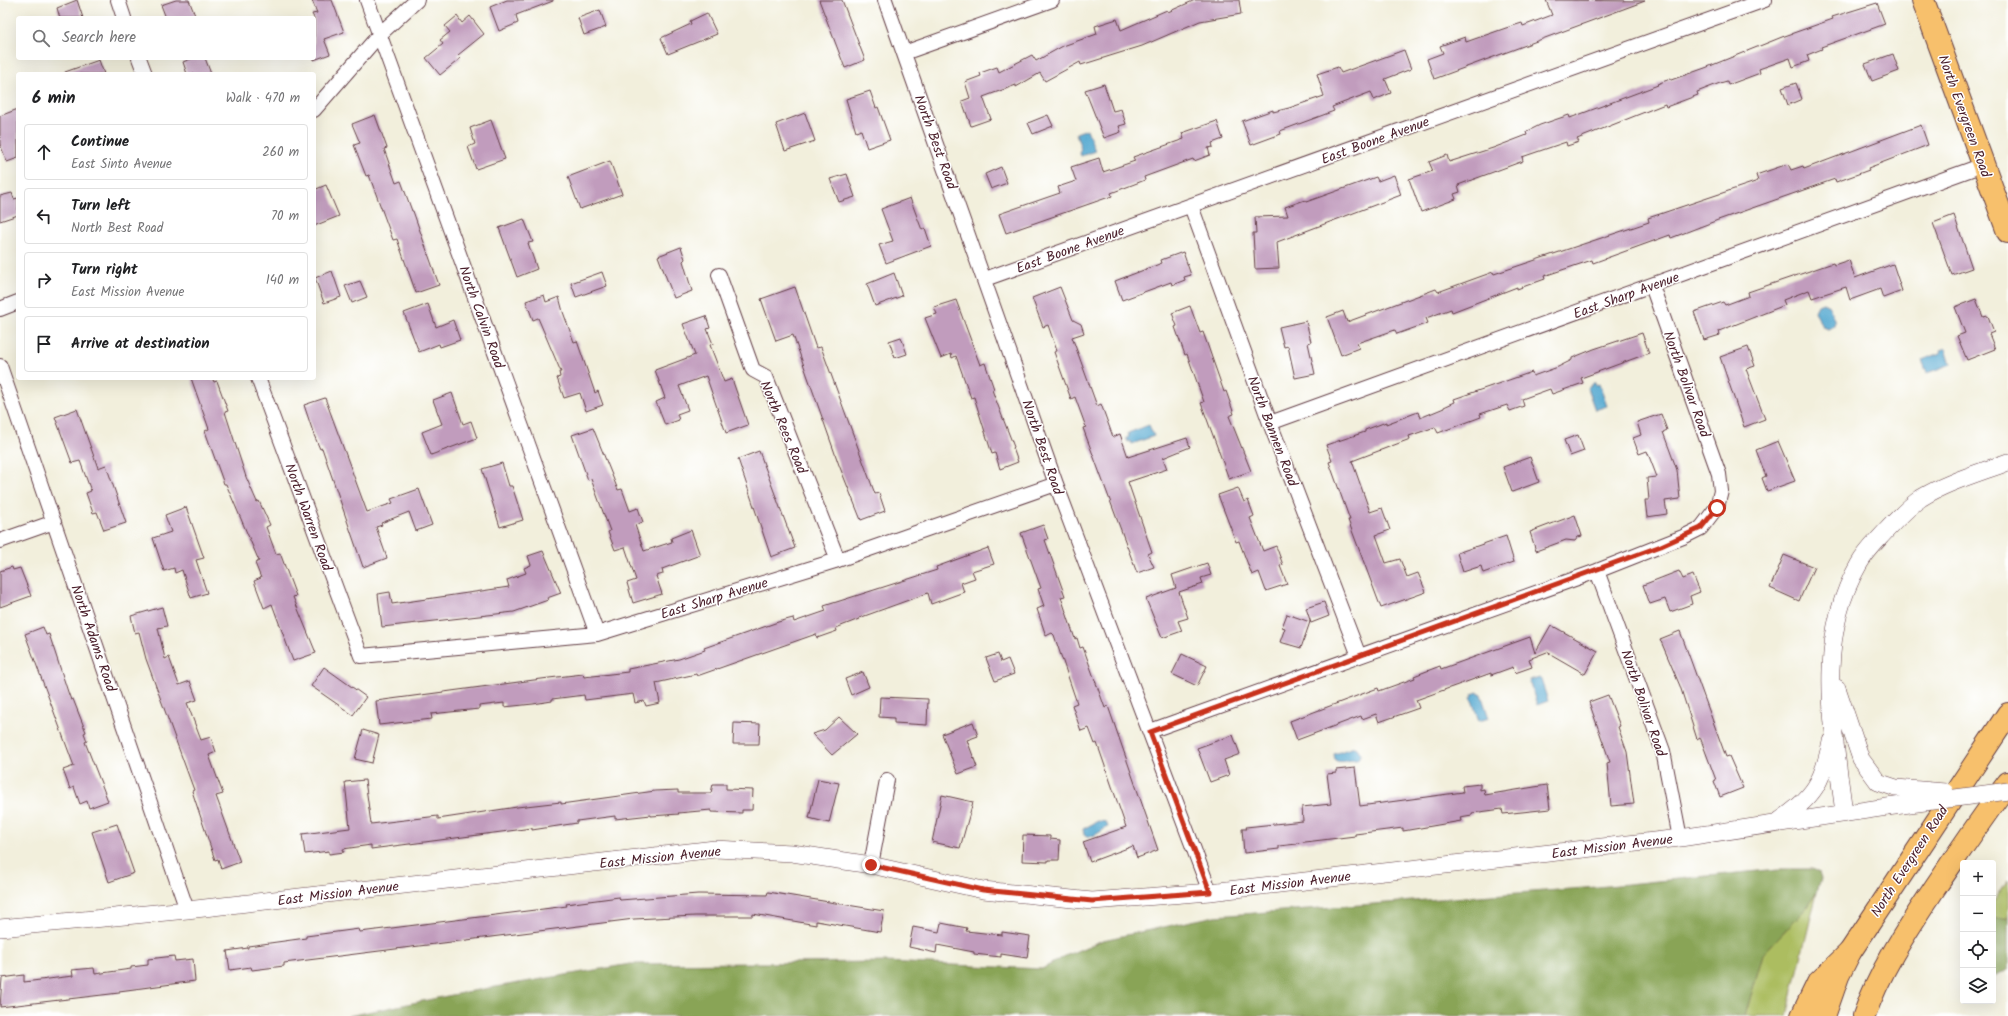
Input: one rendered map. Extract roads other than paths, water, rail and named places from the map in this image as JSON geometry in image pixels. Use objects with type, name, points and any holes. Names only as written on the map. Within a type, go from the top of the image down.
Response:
[{"type":"main road","name":"North Evergreen Road","points":[[1923,0],[2008,232]]},
{"type":"main road","name":"North Evergreen Road","points":[[1824,1016],[1838,976],[1850,952],[2008,714]]},
{"type":"main road","points":[[1864,1016],[1872,995],[1896,949],[1982,817],[2008,783]]},
{"type":"main road","points":[[1802,1016],[1818,983],[1850,952]]},
{"type":"street","points":[[118,0],[123,16]]},
{"type":"street","name":"North Calvin Road","points":[[367,0],[597,634]]},
{"type":"street","points":[[316,108],[379,34],[417,0]]},
{"type":"street","name":"North Best Road","points":[[885,0],[985,279],[1056,484],[1210,892]]},
{"type":"street","points":[[904,53],[1052,0]]},
{"type":"street","name":"East Boone Avenue","points":[[985,279],[1766,0]]},
{"type":"street","points":[[140,60],[144,72]]},
{"type":"street","name":"East Sharp Avenue","points":[[1270,423],[1983,165]]},
{"type":"street","name":"North Bannen Road","points":[[1191,206],[1270,423],[1359,656]]},
{"type":"street","name":"North Rees Road","points":[[719,275],[753,370],[766,377],[838,560]]},
{"type":"street","name":"North Bolivar Road","points":[[1652,286],[1719,474],[1721,491],[1717,508],[1701,528],[1683,537],[1597,571],[1663,751],[1680,838]]},
{"type":"street","points":[[0,309],[16,303]]},
{"type":"street","name":"North Adams Road","points":[[0,366],[187,910]]},
{"type":"street","name":"North Warren Road","points":[[259,380],[360,656]]},
{"type":"street","points":[[1844,813],[1830,694],[1830,667],[1839,614],[1851,579],[1862,559],[1902,514],[1921,498],[1941,488],[2008,462]]},
{"type":"street","points":[[1974,475],[2008,476]]},
{"type":"street","name":"East Sharp Avenue","points":[[360,656],[597,634],[838,560],[1056,484]]},
{"type":"street","points":[[0,541],[54,522]]},
{"type":"street","points":[[1150,732],[1597,571]]},
{"type":"street","points":[[1830,667],[1861,759],[1878,782],[1896,788],[1977,795]]},
{"type":"street","points":[[1775,823],[1798,807],[1819,783],[1827,762],[1834,727]]},
{"type":"street","points":[[871,865],[887,780]]},
{"type":"street","name":"East Mission Avenue","points":[[0,928],[187,910],[715,850],[792,853],[871,865],[983,890],[1092,901],[1210,892],[1680,838],[1844,813],[2008,791]]},
{"type":"water","points":[[1087,129],[1095,151],[1081,156],[1079,151],[1081,149],[1076,133]]},
{"type":"water","points":[[1823,303],[1829,306],[1835,322],[1833,327],[1828,329],[1822,327],[1815,311],[1818,305]]},
{"type":"water","points":[[1946,348],[1951,364],[1927,373],[1922,360],[1941,353],[1940,350]]},
{"type":"water","points":[[1595,382],[1596,385],[1599,384],[1607,406],[1595,410],[1587,388]]},
{"type":"water","points":[[1149,425],[1154,436],[1132,444],[1130,441],[1128,442],[1126,438],[1129,437],[1128,433]]},
{"type":"water","points":[[1540,677],[1548,701],[1537,705],[1529,680]]},
{"type":"water","points":[[1478,692],[1481,694],[1489,718],[1479,721],[1471,697],[1473,696],[1472,694]]},
{"type":"water","points":[[1354,747],[1357,748],[1361,754],[1357,760],[1340,762],[1335,760],[1334,754]]},
{"type":"water","points":[[1098,821],[1106,822],[1108,827],[1091,836],[1084,835],[1083,829]]}]
